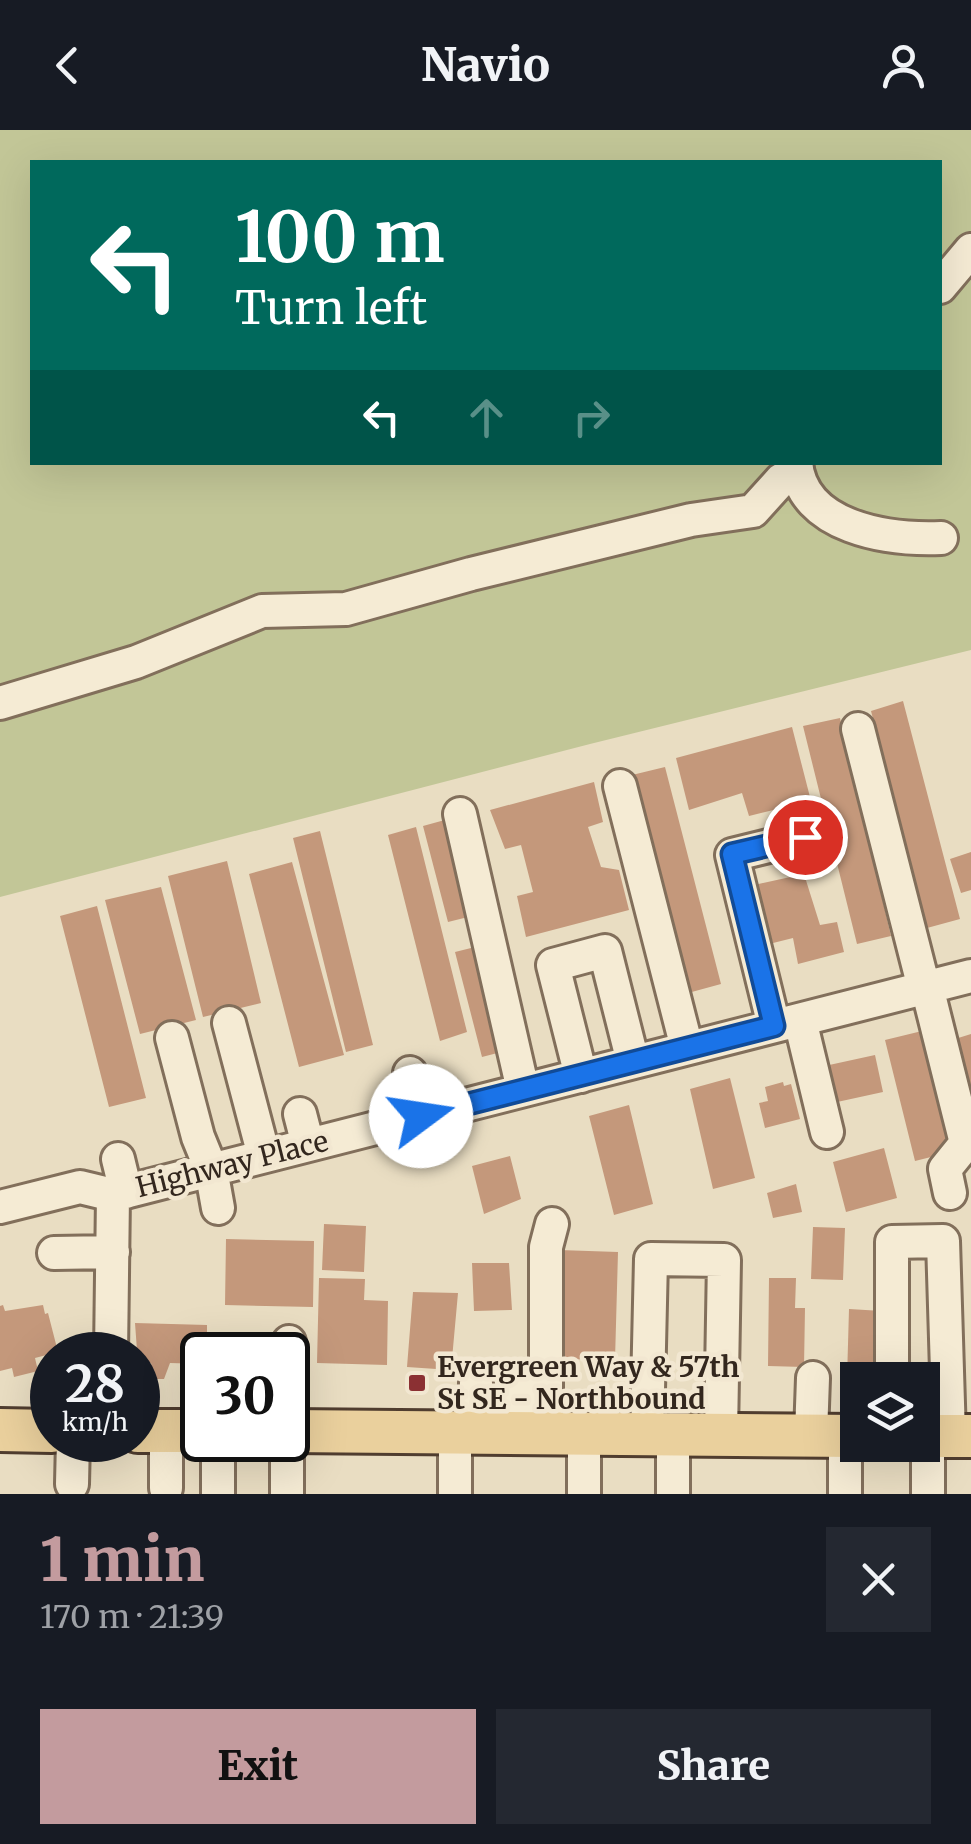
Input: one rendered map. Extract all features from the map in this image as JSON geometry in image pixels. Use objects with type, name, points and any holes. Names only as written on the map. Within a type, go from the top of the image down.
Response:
[{"type":"main road","points":[[0,1430],[30,1431]]},
{"type":"main road","points":[[310,1431],[838,1436]]},
{"type":"street","points":[[942,286],[971,250]]},
{"type":"street","points":[[796,467],[797,480],[809,499],[826,514],[876,534],[941,538]]},
{"type":"street","points":[[0,702],[136,662],[262,611],[346,608],[691,520],[753,511],[796,467]]},
{"type":"street","points":[[858,729],[966,1143],[945,1168],[950,1193]]},
{"type":"street","points":[[620,786],[687,1048]]},
{"type":"street","points":[[460,814],[523,1090]]},
{"type":"street","points":[[805,837],[732,854],[787,1023],[828,1132]]},
{"type":"street","points":[[581,1076],[553,965],[606,952],[644,1069]]},
{"type":"street","name":"Highway Place","points":[[111,1332],[112,1252],[120,1193],[264,1156],[304,1129],[421,1116],[581,1076],[644,1069],[687,1048],[971,976]]},
{"type":"street","points":[[229,1023],[264,1156]]},
{"type":"street","points":[[172,1038],[198,1137],[211,1170],[218,1208]]},
{"type":"street","points":[[410,1073],[421,1116]]},
{"type":"street","points":[[0,1206],[80,1187],[120,1193],[118,1159]]},
{"type":"street","points":[[455,1494],[515,1432],[552,1224]]},
{"type":"street","points":[[892,1362],[892,1242],[943,1241],[943,1436],[928,1494]]},
{"type":"street","points":[[54,1252],[112,1252]]},
{"type":"street","points":[[673,1494],[660,1434],[651,1259],[724,1260],[720,1434]]},
{"type":"street","points":[[812,1378],[838,1436],[844,1494]]},
{"type":"street","points":[[476,1383],[515,1432],[584,1494]]},
{"type":"street","points":[[515,1432],[516,1385]]},
{"type":"street","points":[[166,1488],[169,1431]]},
{"type":"street","points":[[72,1462],[72,1484]]},
{"type":"street","points":[[218,1462],[218,1494]]},
{"type":"street","points":[[287,1462],[288,1494]]},
{"type":"green space","points":[[0,130],[971,130],[971,650],[0,897]]},
{"type":"building","points":[[903,701],[960,919],[927,928],[871,711]]},
{"type":"building","points":[[840,718],[891,936],[857,944],[803,726]]},
{"type":"building","points":[[792,727],[811,801],[749,816],[742,793],[689,810],[676,758]]},
{"type":"building","points":[[665,767],[721,984],[688,993],[632,775]]},
{"type":"building","points":[[594,782],[603,822],[588,827],[601,867],[619,870],[629,910],[526,937],[517,896],[533,892],[521,845],[505,849],[490,810]]},
{"type":"building","points":[[452,818],[476,915],[448,922],[423,826]]},
{"type":"building","points":[[416,827],[467,1032],[440,1041],[388,835]]},
{"type":"building","points":[[320,831],[373,1045],[346,1052],[293,838]]},
{"type":"building","points":[[971,852],[971,890],[961,893],[950,859]]},
{"type":"building","points":[[227,861],[261,1003],[203,1017],[168,876]]},
{"type":"building","points":[[292,862],[344,1055],[299,1067],[249,874]]},
{"type":"building","points":[[804,874],[820,925],[837,922],[844,952],[798,964],[793,938],[773,943],[754,885]]},
{"type":"building","points":[[161,887],[196,1020],[140,1034],[105,900]]},
{"type":"building","points":[[97,906],[146,1098],[109,1107],[60,916]]},
{"type":"building","points":[[483,945],[509,1050],[482,1057],[455,952]]},
{"type":"building","points":[[922,1031],[951,1152],[915,1161],[885,1040]]},
{"type":"building","points":[[971,1034],[971,1091],[970,1091],[955,1039]]},
{"type":"building","points":[[875,1055],[883,1092],[828,1104],[820,1067]]},
{"type":"building","points":[[730,1078],[755,1178],[713,1189],[690,1089]]},
{"type":"building","points":[[783,1082],[784,1086],[791,1084],[800,1119],[765,1128],[759,1103],[768,1101],[765,1087]]},
{"type":"building","points":[[629,1105],[653,1204],[614,1215],[589,1116]]},
{"type":"building","points":[[884,1148],[897,1198],[846,1212],[833,1162]]},
{"type":"building","points":[[510,1156],[521,1199],[484,1214],[472,1166]]},
{"type":"building","points":[[796,1184],[802,1212],[773,1218],[767,1193]]},
{"type":"building","points":[[324,1224],[366,1226],[364,1272],[322,1270]]},
{"type":"building","points":[[813,1227],[845,1228],[843,1280],[811,1279]]},
{"type":"building","points":[[226,1239],[314,1241],[313,1307],[225,1305]]},
{"type":"building","points":[[559,1250],[618,1252],[615,1360],[559,1359]]},
{"type":"building","points":[[472,1263],[509,1263],[512,1310],[474,1311]]},
{"type":"building","points":[[319,1278],[365,1279],[364,1300],[388,1301],[387,1365],[317,1363]]},
{"type":"building","points":[[769,1278],[796,1278],[795,1308],[805,1308],[804,1367],[768,1366]]},
{"type":"building","points":[[413,1292],[458,1293],[451,1370],[407,1367]]},
{"type":"building","points":[[43,1305],[45,1314],[48,1313],[53,1332],[30,1332],[30,1373],[14,1377],[12,1368],[0,1371],[0,1306],[5,1311]]},
{"type":"building","points":[[849,1309],[882,1311],[880,1362],[847,1362]]},
{"type":"building","points":[[135,1323],[207,1325],[207,1332],[180,1332],[180,1363],[170,1363],[164,1379],[160,1379],[160,1332],[136,1332]]},
{"type":"place","name":"Evergreen Way & 57th St SE - Northbound","points":[[417,1383]]},
{"type":"route","points":[[421,1116],[774,1026],[732,854],[805,837]]}]
